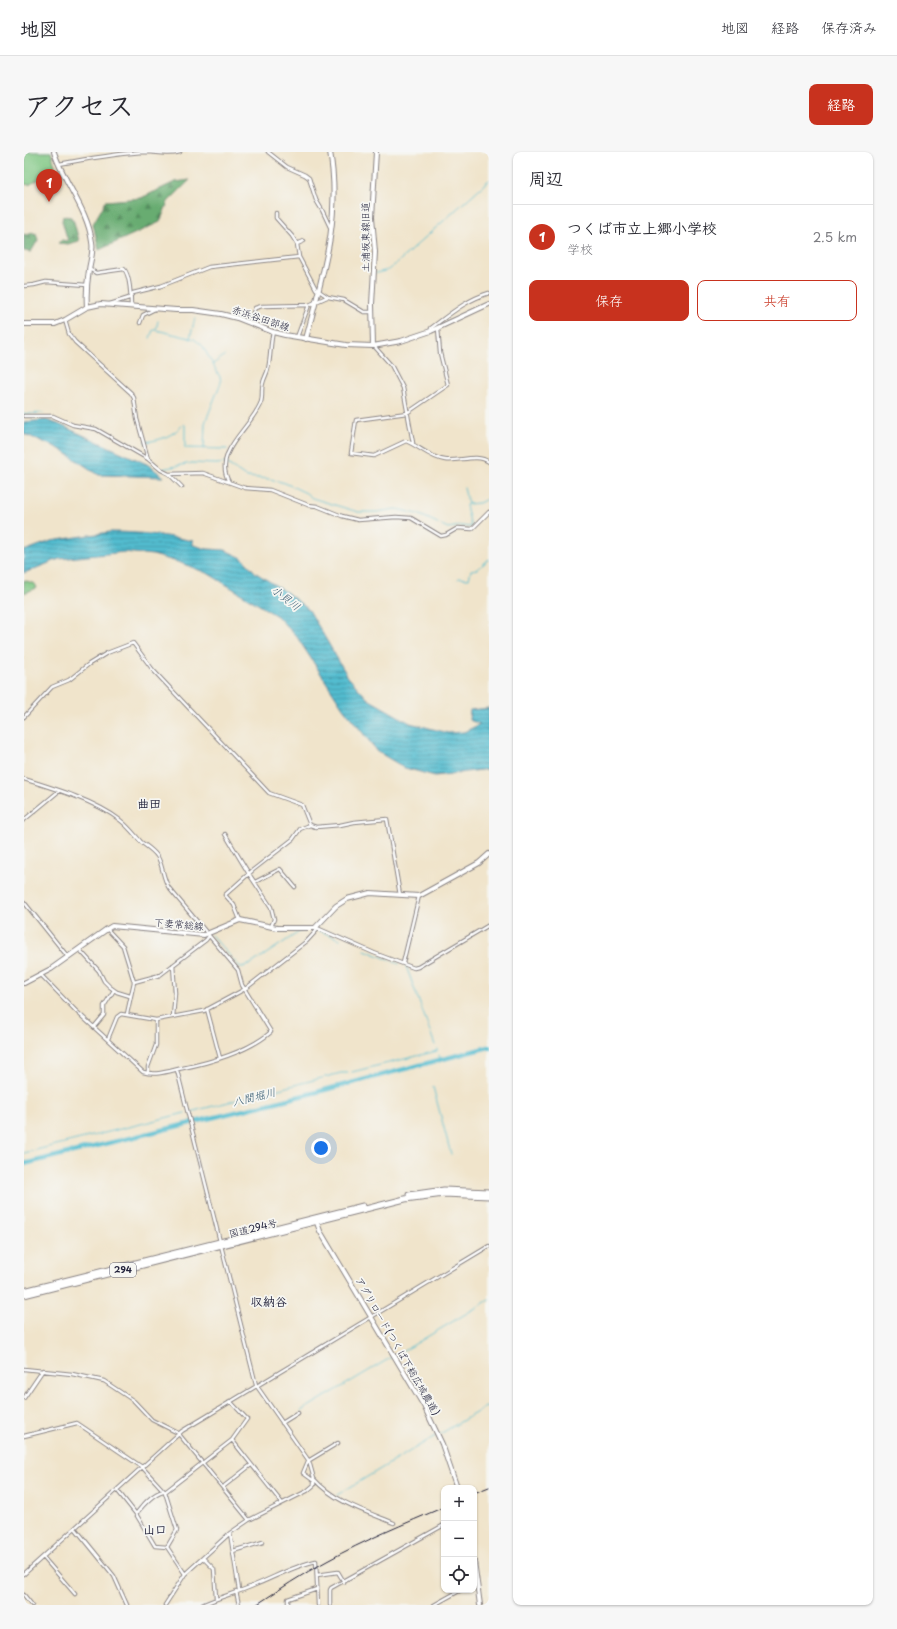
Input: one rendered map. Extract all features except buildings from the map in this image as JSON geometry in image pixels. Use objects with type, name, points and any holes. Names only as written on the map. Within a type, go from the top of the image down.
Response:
[{"type":"highway","name":"国道294号","points":[[24,1295],[420,1192],[444,1190],[489,1192]]},
{"type":"highway","name":"国道294号","points":[[315,1220],[404,1199],[428,1195],[462,1194],[489,1196]]},
{"type":"highway","name":"国道294号","points":[[24,1291],[221,1244]]},
{"type":"main road","points":[[54,152],[58,164],[91,234],[93,250],[87,285],[87,307]]},
{"type":"main road","points":[[306,339],[330,248],[334,216],[334,182],[330,152]]},
{"type":"main road","name":"土浦坂東線旧道","points":[[374,346],[372,312],[375,252],[372,216],[376,152]]},
{"type":"main road","name":"赤浜谷田部線","points":[[25,324],[55,324],[87,307],[109,304],[154,309],[201,310],[249,322],[273,332],[297,338],[346,345],[374,346],[401,341],[431,331],[489,304]]},
{"type":"main road","points":[[240,920],[271,927],[317,928],[336,906],[347,900],[370,893],[419,896],[479,863],[489,854]]},
{"type":"main road","name":"下妻常総線","points":[[107,928],[119,926],[208,935],[240,920]]},
{"type":"main road","points":[[24,983],[41,975],[107,928]]},
{"type":"main road","name":"アグリロード(つくば下総広域農道)","points":[[315,1220],[424,1406],[447,1457],[456,1485]]},
{"type":"main road","points":[[477,1587],[480,1605]]},
{"type":"street","points":[[58,164],[147,152],[165,154],[178,152]]},
{"type":"street","points":[[268,152],[287,167],[309,178],[316,200],[330,227]]},
{"type":"street","points":[[276,214],[276,218],[297,244],[299,257],[316,289],[328,297],[344,300],[364,312],[372,312]]},
{"type":"street","points":[[297,244],[304,241]]},
{"type":"street","points":[[109,304],[131,296],[133,293],[161,286],[209,267],[299,257]]},
{"type":"street","points":[[89,268],[96,273],[124,269],[128,277],[131,306]]},
{"type":"street","points":[[24,286],[46,282],[87,285]]},
{"type":"street","points":[[431,331],[431,328],[458,307],[479,296],[489,293]]},
{"type":"street","points":[[249,322],[255,308],[262,306],[309,305],[328,297]]},
{"type":"street","points":[[297,338],[309,305]]},
{"type":"street","points":[[140,323],[143,315],[154,309]]},
{"type":"street","points":[[65,320],[68,334],[75,342],[131,393],[134,398],[137,419],[148,459]]},
{"type":"street","points":[[438,328],[440,353],[448,385],[407,412],[356,420],[351,453],[374,456],[406,441],[431,456],[446,461],[481,458],[489,462]]},
{"type":"street","points":[[230,483],[225,475],[225,460],[229,450],[256,413],[261,400],[262,385],[268,371],[273,332]]},
{"type":"street","points":[[374,346],[391,366],[403,388],[413,444]]},
{"type":"street","points":[[24,416],[53,416],[73,425],[96,429],[148,459],[161,470],[169,474],[182,487]]},
{"type":"street","points":[[169,474],[204,473],[245,488],[270,490],[308,505],[317,506],[342,516],[358,520],[396,517],[411,518],[441,536],[446,535],[458,528],[472,529],[489,512]]},
{"type":"street","points":[[24,716],[52,687],[69,680],[89,664],[107,653],[133,643],[154,670],[269,793],[302,805],[310,825]]},
{"type":"street","points":[[24,779],[59,791],[106,811],[119,819],[157,856],[164,880],[169,888],[238,970],[242,985],[271,1032],[256,1043],[204,1064],[155,1074],[143,1072],[76,1012],[41,975]]},
{"type":"street","points":[[24,820],[59,791]]},
{"type":"street","points":[[240,920],[234,905],[225,895],[293,839],[300,829],[310,825],[316,827],[340,826],[369,820],[387,819],[400,896]]},
{"type":"street","points":[[226,834],[249,874],[271,907],[274,919],[271,927]]},
{"type":"street","points":[[255,882],[280,869],[295,887]]},
{"type":"street","points":[[403,963],[419,896]]},
{"type":"street","points":[[24,902],[68,957]]},
{"type":"street","points":[[108,1040],[117,1017],[120,1014],[156,1020],[173,1017],[207,1009],[245,989],[307,941],[317,928],[410,967],[418,967],[489,925]]},
{"type":"street","points":[[107,928],[123,946],[134,982],[127,1014]]},
{"type":"street","points":[[134,982],[160,975],[206,940],[208,935]]},
{"type":"street","points":[[79,949],[99,971],[104,981],[114,990],[130,996]]},
{"type":"street","points":[[173,965],[175,993],[173,1017]]},
{"type":"street","points":[[94,1027],[104,1015],[104,1006],[114,990]]},
{"type":"street","points":[[207,1009],[220,1058]]},
{"type":"street","points":[[148,1073],[148,1067],[156,1045],[156,1020]]},
{"type":"street","points":[[165,1605],[185,1574],[230,1533],[249,1520],[307,1491],[314,1485],[309,1461],[256,1385],[177,1070]]},
{"type":"street","points":[[24,1574],[178,1433],[489,1246]]},
{"type":"street","points":[[24,1369],[43,1370],[100,1379],[134,1401],[152,1420],[178,1433],[249,1520]]},
{"type":"street","points":[[24,1398],[43,1370]]},
{"type":"street","points":[[136,1514],[152,1497],[158,1493],[164,1492],[232,1440],[247,1419],[230,1401]]},
{"type":"street","points":[[282,1423],[298,1413]]},
{"type":"street","points":[[24,1436],[78,1423],[142,1467],[164,1492],[177,1530],[167,1548]]},
{"type":"street","points":[[232,1440],[282,1503]]},
{"type":"street","points":[[338,1443],[309,1461],[303,1473],[334,1496],[359,1509],[394,1523]]},
{"type":"street","points":[[223,1487],[251,1465]]},
{"type":"street","points":[[116,1490],[136,1514],[155,1546],[167,1548],[185,1574]]},
{"type":"street","points":[[330,1605],[330,1590],[441,1527]]},
{"type":"street","points":[[75,1528],[114,1576],[127,1605]]},
{"type":"street","points":[[230,1533],[239,1605]]},
{"type":"street","points":[[233,1551],[263,1542]]},
{"type":"street","points":[[44,1557],[75,1594]]},
{"type":"street","points":[[202,1558],[214,1569],[216,1598]]},
{"type":"street","points":[[202,1605],[216,1598],[253,1586],[298,1566],[316,1561],[318,1605]]},
{"type":"street","points":[[317,1575],[338,1572],[344,1582]]},
{"type":"street","points":[[288,1605],[288,1599],[318,1589]]},
{"type":"street","points":[[434,1605],[456,1593]]},
{"type":"street","points":[[24,1595],[32,1605]]},
{"type":"street","points":[[169,1600],[171,1605]]},
{"type":"street","points":[[212,1600],[213,1605]]},
{"type":"green space","points":[[25,152],[51,152],[56,169],[29,185],[24,184]]},
{"type":"green space","points":[[190,180],[168,202],[160,222],[99,250],[93,224],[106,201],[141,198],[175,182]]},
{"type":"green space","points":[[63,216],[71,217],[74,222],[79,241],[68,244],[58,243],[61,240],[68,241],[62,221]]},
{"type":"green space","points":[[33,232],[34,234],[36,233],[38,240],[31,252],[24,251],[24,234],[27,235]]},
{"type":"green space","points":[[24,580],[35,584],[37,588],[24,593]]},
{"type":"water","points":[[46,420],[147,464],[164,477],[99,475],[58,448],[24,434],[24,422]]},
{"type":"water","name":"小貝川","points":[[110,532],[141,533],[183,539],[193,541],[193,545],[207,549],[225,550],[242,558],[256,573],[286,592],[309,610],[348,677],[368,699],[410,723],[448,733],[464,732],[480,724],[469,720],[470,710],[489,708],[489,769],[435,776],[405,768],[378,752],[343,708],[297,637],[277,616],[209,574],[181,563],[153,555],[124,552],[59,559],[24,573],[24,551],[51,541]]},
{"type":"waterway","points":[[376,273],[389,270],[489,180]]},
{"type":"waterway","points":[[190,339],[195,318]]},
{"type":"waterway","points":[[158,321],[156,330],[194,339],[202,345],[220,377],[221,382],[205,423],[204,449]]},
{"type":"waterway","points":[[150,338],[153,330],[156,330]]},
{"type":"waterway","points":[[213,364],[224,356]]},
{"type":"waterway","points":[[24,414],[43,413]]},
{"type":"waterway","points":[[145,442],[166,437],[175,432],[184,424],[185,448],[227,449]]},
{"type":"waterway","points":[[162,469],[192,463],[226,463],[247,477],[270,479],[285,483],[306,493],[312,498],[358,512],[377,512],[396,509],[418,514],[448,528],[461,526],[471,527],[466,505],[468,504]]},
{"type":"waterway","points":[[464,488],[468,504],[479,503],[489,498]]},
{"type":"waterway","points":[[458,579],[469,579],[471,570],[478,569],[489,559]]},
{"type":"waterway","points":[[211,935],[241,968],[251,964],[302,930]]},
{"type":"waterway","points":[[317,930],[340,939]]},
{"type":"waterway","points":[[365,950],[399,964]]},
{"type":"waterway","points":[[406,966],[435,1045]]},
{"type":"waterway","name":"八間堀川","points":[[24,1164],[313,1093],[489,1047]]},
{"type":"waterway","points":[[352,1072],[437,1051],[437,1049]]},
{"type":"waterway","name":"八間堀川","points":[[439,1055],[440,1059]]},
{"type":"waterway","points":[[190,1112],[341,1073],[348,1073]]},
{"type":"waterway","points":[[433,1087],[451,1154]]},
{"type":"waterway","points":[[24,1153],[185,1113]]},
{"type":"waterway","points":[[395,1356],[489,1300]]},
{"type":"waterway","points":[[301,1411],[392,1357]]},
{"type":"waterway","points":[[440,1434],[489,1405]]},
{"type":"waterway","points":[[337,1495],[437,1435]]},
{"type":"railway","points":[[477,1492],[489,1487]]},
{"type":"railway","points":[[256,1605],[341,1553],[385,1532],[441,1508]]},
{"type":"place","name":"つくば市立上郷小学校","points":[[49,202]]},
{"type":"district","name":"曲田","points":[[149,804]]},
{"type":"district","name":"収納谷","points":[[269,1302]]},
{"type":"district","name":"山口","points":[[155,1530]]}]
